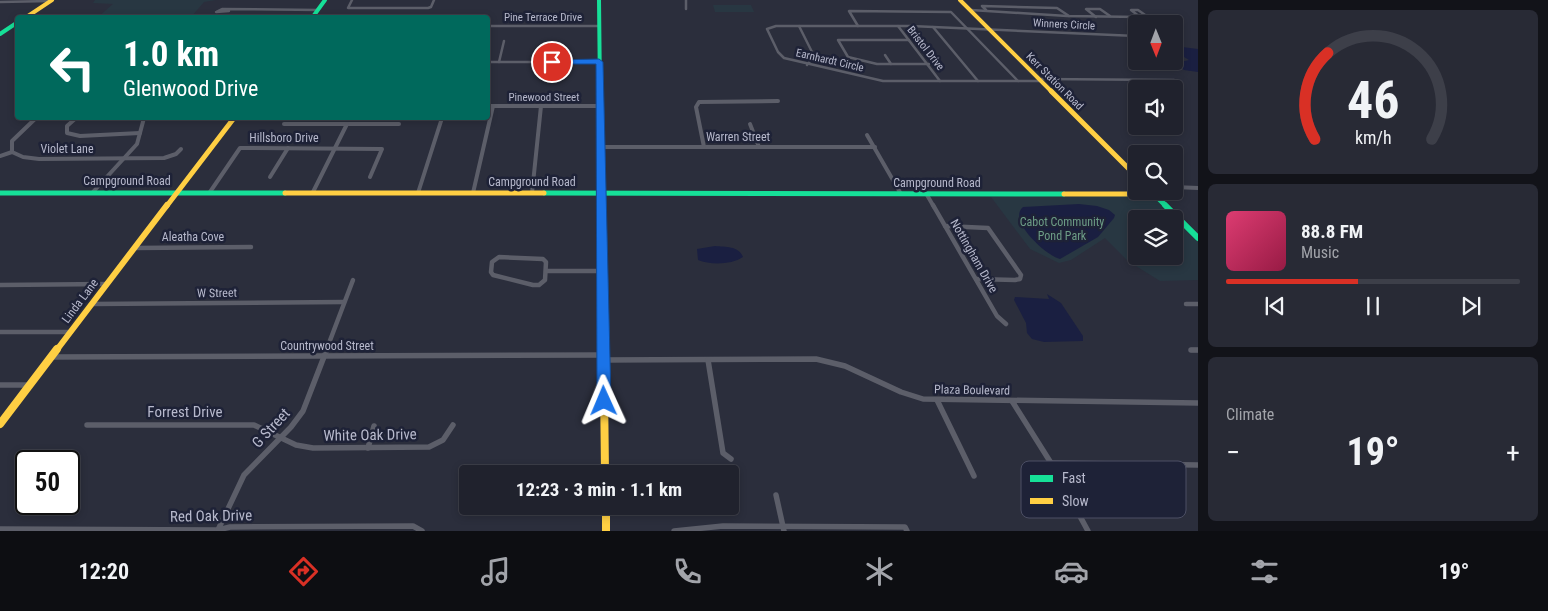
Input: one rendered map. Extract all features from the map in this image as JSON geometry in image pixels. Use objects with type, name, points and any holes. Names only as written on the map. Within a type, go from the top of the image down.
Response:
[{"type":"street","points":[[0,2],[51,0]]},
{"type":"street","points":[[29,15],[51,0]]},
{"type":"street","points":[[314,15],[325,0]]},
{"type":"street","points":[[352,0],[348,8],[428,8],[431,7],[434,0]]},
{"type":"street","points":[[599,0],[605,465]]},
{"type":"street","points":[[686,0],[686,9]]},
{"type":"street","name":"Kerr Station Road","points":[[960,0],[1128,168]]},
{"type":"street","points":[[986,11],[982,6],[1047,8],[1061,9],[1070,16]]},
{"type":"street","points":[[1047,8],[1057,16]]},
{"type":"street","points":[[1096,17],[1086,10],[1100,9],[1112,17]]},
{"type":"street","points":[[229,11],[318,10]]},
{"type":"street","points":[[971,10],[1057,16],[1128,17]]},
{"type":"street","points":[[1131,10],[1138,10],[1148,18],[1140,17],[1131,10]]},
{"type":"street","points":[[858,26],[849,11],[946,11],[954,13],[1018,81]]},
{"type":"street","points":[[0,34],[15,24]]},
{"type":"street","name":"Pine Terrace Drive","points":[[490,26],[599,26]]},
{"type":"street","name":"Earnhardt Circle","points":[[990,30],[898,26],[771,26],[767,29],[781,56],[807,65],[883,81],[1128,80]]},
{"type":"street","points":[[799,26],[814,56],[807,65]]},
{"type":"street","name":"Bristol Drive","points":[[898,26],[929,64],[940,81]]},
{"type":"street","points":[[933,27],[978,81]]},
{"type":"street","name":"Winners Circle","points":[[990,30],[1128,36]]},
{"type":"street","points":[[499,62],[504,40]]},
{"type":"street","points":[[909,40],[838,40],[850,58],[877,64],[929,64]]},
{"type":"street","points":[[885,56],[891,64]]},
{"type":"street","points":[[490,62],[599,62]]},
{"type":"street","points":[[704,147],[696,107],[699,102],[778,101]]},
{"type":"street","points":[[490,119],[493,106]]},
{"type":"street","name":"Pinewood Street","points":[[493,106],[600,106]]},
{"type":"street","points":[[532,193],[541,106]]},
{"type":"street","points":[[0,156],[12,152],[12,140],[34,120]]},
{"type":"street","points":[[74,120],[67,126],[67,133],[80,136],[140,133]]},
{"type":"street","points":[[93,192],[137,144],[143,120]]},
{"type":"street","name":"Linda Lane","points":[[0,424],[232,120]]},
{"type":"street","points":[[418,192],[441,120]]},
{"type":"street","points":[[473,193],[490,120]]},
{"type":"street","points":[[284,124],[398,124]]},
{"type":"street","points":[[313,192],[347,124]]},
{"type":"street","points":[[750,124],[759,147]]},
{"type":"street","points":[[867,135],[901,194]]},
{"type":"street","name":"Warren Street","points":[[601,147],[874,148]]},
{"type":"street","name":"Hillsboro Drive","points":[[210,192],[240,148],[382,149],[370,177]]},
{"type":"street","points":[[270,177],[288,148]]},
{"type":"street","name":"Violet Lane","points":[[12,152],[30,159],[164,158],[176,154],[181,149]]},
{"type":"street","points":[[1183,187],[1198,188]]},
{"type":"street","name":"Campground Road","points":[[0,193],[1128,193]]},
{"type":"street","name":"Nottingham Drive","points":[[927,194],[997,316],[1006,324]]},
{"type":"street","points":[[1160,200],[1198,238]]},
{"type":"street","points":[[945,226],[988,228],[1021,275],[1020,278],[1014,280],[976,279]]},
{"type":"street","name":"Aleatha Cove","points":[[135,248],[251,247]]},
{"type":"street","points":[[499,257],[539,258],[546,262],[546,271],[545,280],[539,285],[491,272],[492,262],[499,257]]},
{"type":"street","points":[[546,271],[602,271]]},
{"type":"street","name":"G Street","points":[[218,530],[238,483],[249,468],[281,438],[303,411],[353,280]]},
{"type":"street","points":[[0,284],[107,284]]},
{"type":"street","name":"W Street","points":[[92,304],[343,302]]},
{"type":"street","points":[[1186,304],[1198,304]]},
{"type":"street","points":[[0,332],[71,332]]},
{"type":"street","points":[[1191,350],[1198,350]]},
{"type":"street","name":"Countrywood Street","points":[[52,357],[603,358]]},
{"type":"street","name":"Plaza Boulevard","points":[[603,358],[836,361],[914,396],[938,400],[1198,403]]},
{"type":"street","points":[[708,360],[723,453],[730,459]]},
{"type":"street","points":[[0,385],[29,385]]},
{"type":"street","points":[[938,400],[974,476]]},
{"type":"street","points":[[1012,401],[1050,461]]},
{"type":"street","name":"Forrest Drive","points":[[87,425],[254,425],[281,438]]},
{"type":"street","name":"White Oak Drive","points":[[281,438],[305,448],[428,447],[443,440],[453,425]]},
{"type":"street","points":[[368,448],[374,426]]},
{"type":"street","points":[[776,495],[783,529]]},
{"type":"street","points":[[606,515],[606,531]]},
{"type":"street","points":[[1081,518],[1088,531]]},
{"type":"street","name":"Red Oak Drive","points":[[0,529],[218,530],[230,527],[309,529],[413,526],[422,531]]},
{"type":"street","points":[[674,531],[723,526],[783,529],[906,527],[907,531]]},
{"type":"green space","points":[[95,0],[216,0],[204,2],[193,15],[100,15],[113,4],[93,3]]},
{"type":"green space","points":[[713,5],[751,5],[754,12],[715,12]]},
{"type":"green space","name":"Cabot Community Pond Park","points":[[1128,194],[1128,200],[1161,200],[1170,210],[1128,210],[1128,261],[1105,238],[1071,260],[1059,263],[1030,249],[991,197],[1072,197]]},
{"type":"green space","name":"Cabot Community Pond Park","points":[[1183,224],[1198,240],[1198,280],[1160,281],[1134,265],[1183,265]]},
{"type":"water","points":[[1183,47],[1198,49],[1198,72],[1183,69],[1183,61],[1189,60],[1184,57]]},
{"type":"water","points":[[1079,204],[1097,206],[1109,210],[1115,215],[1114,218],[1098,237],[1060,259],[1038,245],[1030,237],[1020,220],[1019,213],[1023,207]]},
{"type":"water","points":[[715,246],[735,249],[743,257],[733,262],[720,263],[708,263],[698,260],[697,249]]},
{"type":"water","points":[[1047,294],[1061,303],[1083,336],[1083,341],[1044,342],[1032,339],[1027,333],[1026,323],[1014,300],[1015,297],[1049,299]]},
{"type":"traffic: fast","points":[[314,15],[325,0]]},
{"type":"traffic: fast","points":[[599,0],[604,385]]},
{"type":"traffic: fast","points":[[0,34],[15,24]]},
{"type":"traffic: fast","points":[[0,193],[285,193]]},
{"type":"traffic: fast","points":[[544,193],[1064,194]]},
{"type":"traffic: fast","points":[[1160,200],[1198,238]]},
{"type":"traffic: slow","points":[[30,15],[52,0]]},
{"type":"traffic: slow","points":[[960,0],[1128,168]]},
{"type":"traffic: slow","points":[[0,424],[232,120]]},
{"type":"traffic: slow","points":[[285,193],[544,193]]},
{"type":"traffic: slow","points":[[1064,194],[1128,194]]},
{"type":"traffic: slow","points":[[604,385],[605,465]]},
{"type":"traffic: slow","points":[[606,515],[606,531]]},
{"type":"route","points":[[552,62],[599,62],[604,401]]}]
